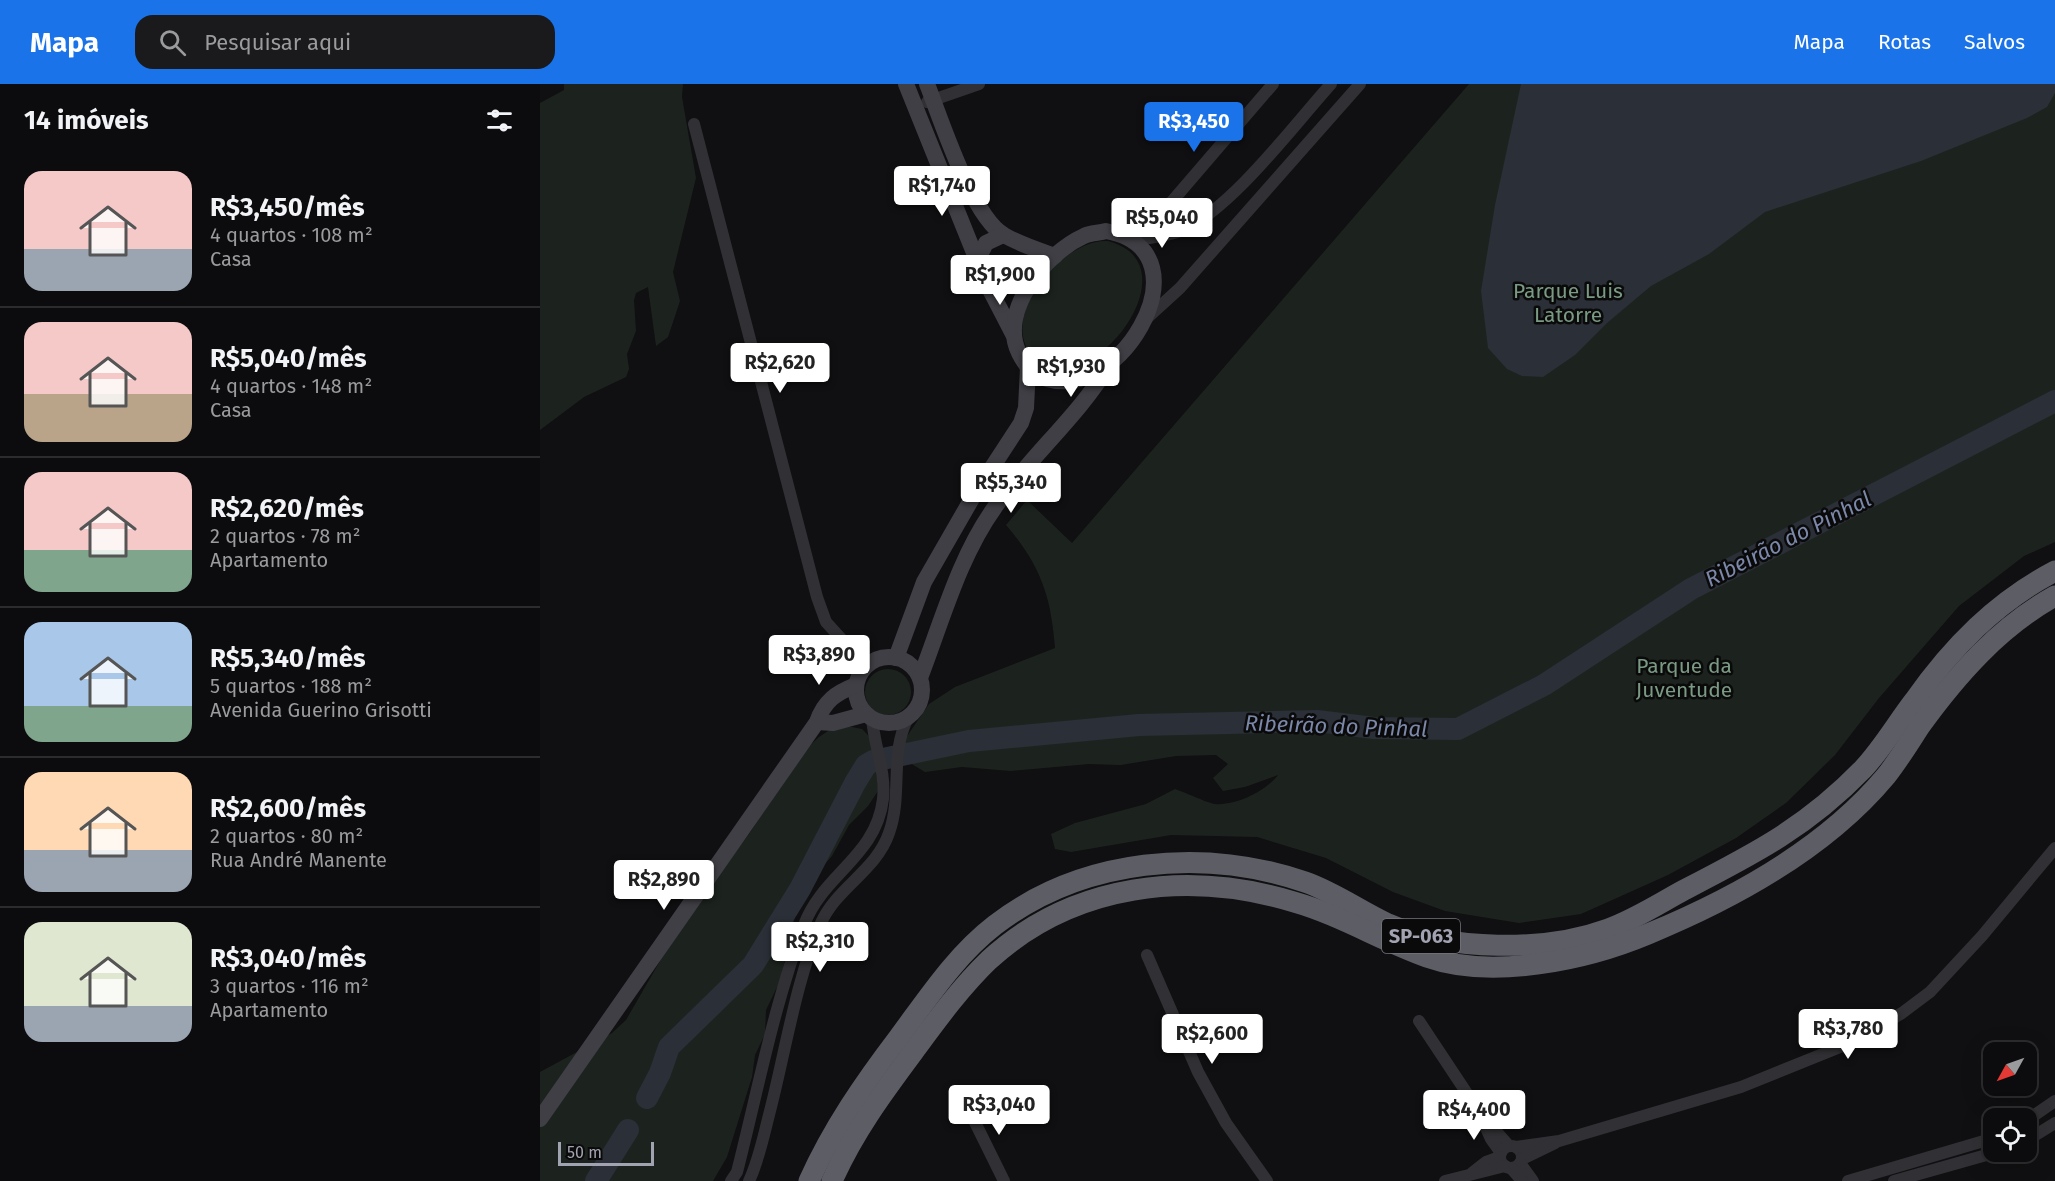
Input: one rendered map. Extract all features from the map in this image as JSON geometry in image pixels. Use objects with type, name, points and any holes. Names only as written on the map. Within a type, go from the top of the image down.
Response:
[{"type":"highway","name":"SP-063","points":[[809,1181],[841,1116],[944,977],[994,926],[1054,889],[1098,875],[1155,863],[1193,861],[1240,865],[1307,883],[1389,924],[1432,939],[1466,945],[1580,939],[1613,928],[1778,841],[1821,809],[1866,766],[1950,653],[1984,619],[2036,581],[2055,571]]},
{"type":"highway","name":"SP-063","points":[[832,1181],[860,1124],[945,1009],[987,962],[1016,938],[1055,914],[1102,897],[1144,887],[1193,884],[1235,888],[1296,902],[1431,959],[1480,966],[1537,964],[1601,951],[1647,935],[1700,910],[1765,875],[1822,837],[1856,808],[1886,776],[1940,700],[1986,646],[2055,596]]},
{"type":"main road","points":[[906,84],[978,259],[1013,334],[1017,348],[1028,367],[1050,380],[1064,382],[1080,379],[1113,359],[1139,333],[1152,302],[1154,282],[1144,250],[1128,237],[1106,231],[1085,235],[1055,256],[1024,292],[1016,314],[1013,334]]},
{"type":"main road","points":[[930,92],[980,208],[1003,235],[1055,256]]},
{"type":"main road","points":[[978,259],[986,243],[1003,235]]},
{"type":"main road","points":[[856,685],[860,706],[869,716],[886,723],[908,718],[921,700],[920,678],[952,591],[975,539],[1020,472],[1094,391],[1113,359]]},
{"type":"main road","points":[[896,658],[924,582],[974,495],[1022,423],[1026,408],[1028,367]]},
{"type":"main road","points":[[540,1119],[834,695],[856,685],[866,666],[885,657],[896,658],[914,669],[920,678]]},
{"type":"main road","points":[[817,722],[833,723],[869,716]]},
{"type":"street","points":[[915,107],[930,92],[979,84]]},
{"type":"street","points":[[1128,237],[1156,220],[1273,84]]},
{"type":"street","points":[[1128,237],[1183,230],[1206,216],[1232,194],[1331,84]]},
{"type":"street","points":[[1146,319],[1180,288],[1360,84]]},
{"type":"street","points":[[694,124],[818,597],[826,622],[866,666]]},
{"type":"street","points":[[731,1181],[737,1172],[781,1001],[804,925],[814,901],[869,842],[878,822],[883,775],[869,716]]},
{"type":"street","points":[[749,1181],[766,1129],[809,956],[834,900],[868,868],[881,851],[889,833],[898,778],[896,746],[908,718]]},
{"type":"street","points":[[1445,1181],[1472,1173],[1486,1162],[1510,1157],[1741,1087],[1855,1041],[1902,1013],[1949,973],[2055,848]]},
{"type":"street","points":[[1147,955],[1198,1072],[1226,1123],[1267,1181]]},
{"type":"street","points":[[1419,1021],[1480,1113],[1483,1125],[1533,1181]]},
{"type":"street","points":[[2037,1113],[2055,1101]]},
{"type":"street","points":[[966,1104],[1004,1181]]},
{"type":"street","points":[[2037,1134],[2055,1123]]},
{"type":"street","points":[[1848,1181],[1983,1141]]},
{"type":"street","points":[[1894,1181],[1983,1156]]},
{"type":"street","points":[[1510,1157],[1522,1181]]},
{"type":"green space","points":[[564,84],[683,84],[682,97],[696,178],[673,272],[680,301],[668,337],[656,346],[648,287],[636,293],[634,300],[636,331],[627,354],[629,369],[626,377],[584,397],[540,430],[540,103],[564,90]]},
{"type":"green space","points":[[1469,84],[2055,84],[2055,542],[2024,556],[1959,606],[1879,698],[1835,755],[1786,803],[1736,838],[1668,875],[1581,914],[1519,923],[1445,911],[1393,892],[1326,858],[1257,837],[1171,835],[1071,852],[1055,849],[1051,834],[1075,823],[1146,804],[1175,789],[1212,803],[1232,803],[1258,792],[1278,775],[1245,787],[1223,791],[1213,778],[1228,764],[1216,755],[1176,756],[1121,765],[1089,764],[1011,771],[962,767],[925,772],[910,763],[903,742],[929,704],[955,687],[1055,648],[1047,596],[1042,582],[1027,554],[1006,525],[1027,500],[1072,543]]},
{"type":"green space","points":[[1108,241],[1134,256],[1142,278],[1137,305],[1122,331],[1101,353],[1076,366],[1051,368],[1030,353],[1023,336],[1023,318],[1030,299],[1042,280],[1073,251],[1091,243]]},
{"type":"green space","points":[[888,669],[897,670],[905,675],[910,683],[910,701],[905,709],[897,714],[888,715],[879,714],[871,709],[866,701],[865,692],[866,683],[871,675],[879,670]]},
{"type":"green space","points":[[847,726],[862,729],[874,746],[878,791],[868,806],[849,825],[832,856],[801,891],[780,981],[766,1010],[765,1034],[755,1055],[752,1077],[727,1157],[713,1181],[540,1181],[540,1072],[612,1033],[626,1020],[682,923],[749,834],[805,750],[834,727]]},
{"type":"shaded area","points":[[1521,84],[2055,84],[2055,93],[2047,107],[2027,118],[1921,161],[1765,212],[1709,254],[1651,286],[1607,323],[1575,355],[1543,377],[1522,376],[1507,369],[1488,348],[1481,291],[1495,205]]},
{"type":"waterway","name":"Ribeirão do Pinhal","points":[[647,1098],[660,1073],[669,1047],[753,965],[800,889],[855,783],[866,765],[873,761],[969,741],[1139,725],[1317,721],[1374,728],[1458,729],[1544,685],[1691,589],[2055,401]]},
{"type":"waterway","points":[[596,1181],[628,1130]]},
{"type":"park label","name":"Parque Luis Latorre","points":[[1568,303]]},
{"type":"park label","name":"Parque da Juventude","points":[[1684,678]]}]
